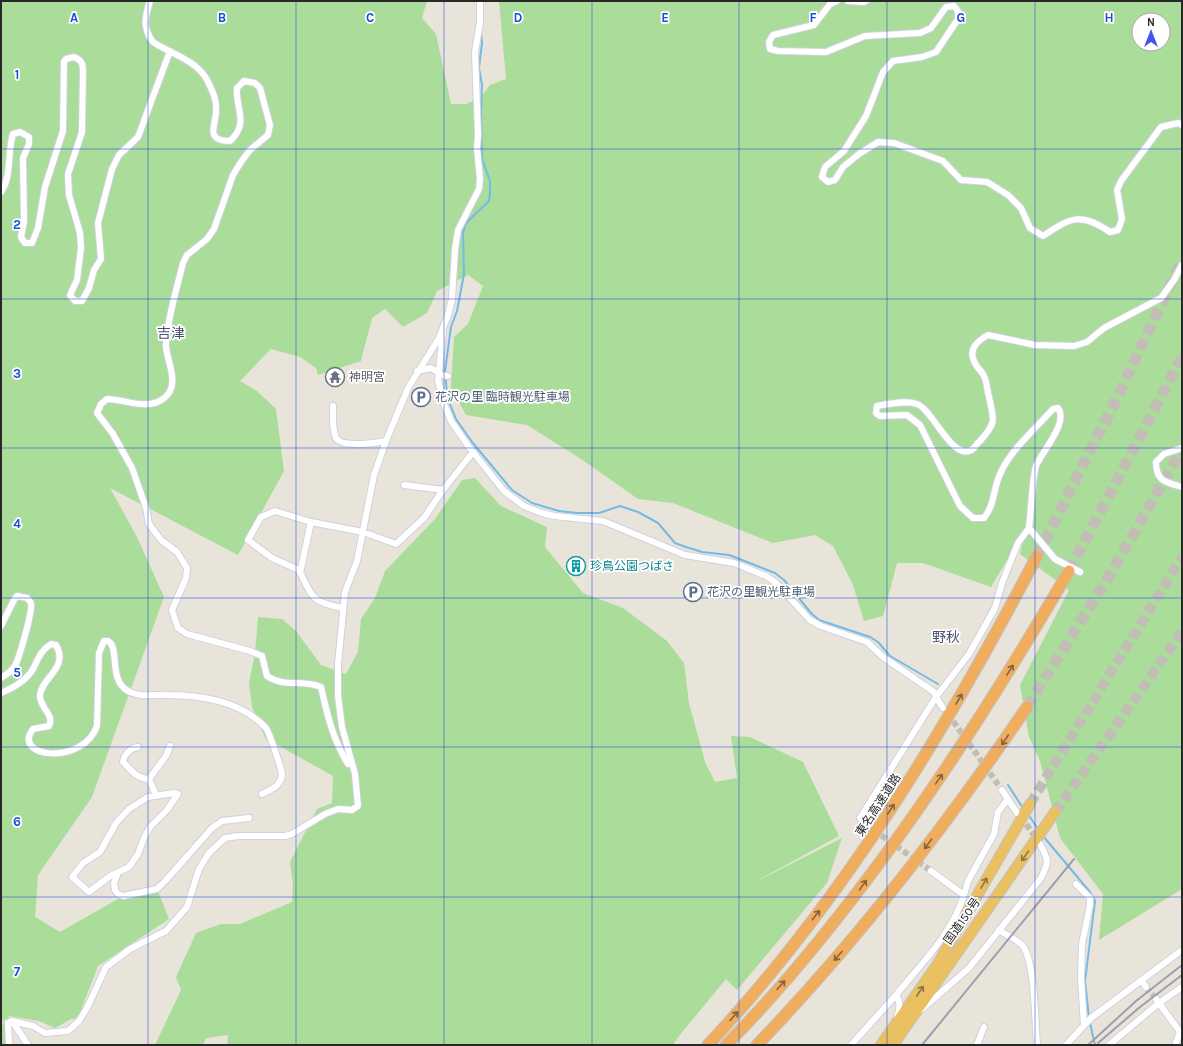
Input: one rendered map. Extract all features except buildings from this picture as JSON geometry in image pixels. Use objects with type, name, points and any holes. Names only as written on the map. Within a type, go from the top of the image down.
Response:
[{"type":"highway","name":"東名高速道路","points":[[708,1045],[794,944],[862,853],[924,759],[954,709],[1037,556]]},
{"type":"highway","points":[[726,1045],[821,940],[900,834],[990,702],[1068,571]]},
{"type":"highway","points":[[757,1045],[860,931],[984,771],[1027,707]]},
{"type":"highway","name":"国道150号","points":[[881,1045],[937,965],[1030,804]]},
{"type":"highway","name":"国道150号","points":[[893,1045],[1055,812]]},
{"type":"street","points":[[150,1],[145,20],[148,36],[153,42],[197,66],[210,85],[216,107],[213,130],[216,138],[220,141],[230,141],[236,135],[241,114],[236,94],[237,88],[244,81],[255,83],[260,88],[268,111],[269,130],[268,135],[264,140],[250,150],[233,175],[214,229],[207,239],[187,255],[182,263],[166,346],[173,382],[170,391],[163,399],[147,404],[134,404],[118,399],[107,399],[101,404],[97,413],[113,434],[132,468],[146,508],[149,524],[162,540],[177,552],[187,568],[186,578],[172,610],[178,628],[187,634],[250,650],[262,656],[267,676],[273,680],[288,684],[311,683],[320,687],[339,750],[355,774]]},
{"type":"street","points":[[480,1],[480,22],[475,52],[478,135],[477,148],[480,179],[476,197],[458,230],[454,255],[452,300],[444,328],[439,374],[444,404],[452,421],[473,452],[504,491],[524,506],[554,516],[603,521],[685,555],[734,563],[766,576],[776,583],[810,620],[821,626],[867,642],[883,657],[934,692],[944,708]]},
{"type":"street","points":[[837,1],[830,4],[814,25],[773,35],[769,42],[770,49],[778,51],[826,52],[865,36],[920,33],[931,28],[946,7],[954,6],[958,11],[958,19],[936,52],[922,58],[893,61],[883,72],[862,122],[844,151],[825,166],[822,177],[828,182],[836,180],[844,167],[859,154],[878,142],[894,143],[943,161],[961,180],[987,182],[1008,195],[1021,208],[1030,228],[1043,236],[1064,222],[1080,218],[1099,224],[1110,232],[1118,230],[1122,218],[1117,190],[1121,181],[1161,127],[1178,123],[1182,125]]},
{"type":"street","points":[[848,1],[866,1]]},
{"type":"street","points":[[1,192],[6,185],[8,155],[13,134],[20,132],[25,133],[29,137],[29,144],[23,158],[24,222],[21,237],[25,243],[32,243],[38,228],[44,192],[63,131],[64,62],[66,59],[74,57],[79,59],[83,65],[82,132],[68,174],[69,195],[80,233],[81,248],[77,280],[70,295],[75,301],[82,302],[89,288],[94,270],[101,259],[98,223],[112,169],[119,155],[138,137],[170,51]]},
{"type":"street","points":[[868,826],[860,818],[936,697],[969,654],[995,608],[1002,583],[1018,543],[1029,528],[1036,466],[1061,422],[1062,412],[1058,408],[1052,409],[1012,453],[1000,472],[990,512],[984,518],[972,518],[960,506],[920,425],[907,415],[880,416],[876,413],[877,406],[911,403],[918,404],[930,414],[949,443],[958,450],[968,451],[974,448],[989,432],[994,420],[984,376],[973,360],[973,350],[977,341],[988,335],[1035,345],[1074,346],[1087,342],[1104,328],[1162,298],[1182,265]]},
{"type":"street","points":[[12,1020],[33,1026],[45,1033],[58,1034],[68,1031],[79,1021],[87,1008],[106,967],[130,949],[166,931],[187,907],[199,869],[217,844],[225,838],[238,836],[285,836],[292,834],[325,814],[338,809],[352,810],[358,806],[355,774],[349,758],[342,727],[338,696],[338,664],[342,608],[345,592],[357,562],[374,475],[386,441],[417,371],[444,328]]},
{"type":"street","points":[[417,371],[431,368],[439,374],[448,376]]},
{"type":"street","points":[[333,406],[335,433],[337,439],[341,442],[356,444],[386,441]]},
{"type":"street","points":[[1182,448],[1164,454],[1156,462],[1156,473],[1162,480],[1182,487]]},
{"type":"street","points":[[342,608],[316,600],[310,594],[300,573],[291,566],[272,558],[248,540],[261,516],[275,511],[310,522],[364,532],[396,544],[424,518],[443,490],[473,452]]},
{"type":"street","points":[[404,485],[443,490]]},
{"type":"street","points":[[300,573],[310,522]]},
{"type":"street","points":[[1029,528],[1055,558],[1080,572]]},
{"type":"street","points":[[1,626],[17,596],[27,598],[31,603],[31,611],[21,649],[14,666],[8,674],[1,678]]},
{"type":"street","points":[[1,693],[17,686],[32,670],[46,647],[51,644],[56,645],[58,650],[57,665],[42,689],[40,695],[41,704],[51,717],[50,726],[33,729],[30,733],[30,743],[32,747],[39,752],[48,754],[70,752],[94,736],[97,726],[99,653],[104,641],[108,641],[113,646],[114,670],[118,681],[128,691],[141,696],[186,695],[219,701],[238,708],[266,729],[282,774],[282,780],[278,785],[262,794]]},
{"type":"street","points":[[149,779],[166,756],[170,746]]},
{"type":"street","points":[[138,747],[133,748],[129,752],[124,758],[123,762],[136,775],[144,779],[149,779]]},
{"type":"street","points":[[149,779],[156,795]]},
{"type":"street","points":[[1002,790],[1018,813]]},
{"type":"street","points":[[178,794],[167,810],[150,827],[138,854],[129,867],[110,876],[89,892],[72,877],[83,863],[100,852],[116,823],[125,813],[140,801],[156,795],[178,794]]},
{"type":"street","points":[[851,1045],[896,995],[946,932],[961,905],[968,881],[994,834],[998,812],[1008,799]]},
{"type":"street","points":[[118,873],[114,883],[114,890],[118,894],[123,896],[157,889],[212,828],[222,821],[249,818]]},
{"type":"street","points":[[910,1020],[969,968],[1041,878],[1047,866],[1048,858],[1040,844]]},
{"type":"street","points":[[931,870],[964,895]]},
{"type":"street","points":[[1076,884],[1090,898],[1082,944],[1081,978],[1084,1025]]},
{"type":"street","points":[[999,930],[1022,945],[1027,956],[1031,969],[1037,1045]]},
{"type":"street","points":[[1066,1045],[1091,1018],[1182,950]]},
{"type":"street","points":[[1141,980],[1146,987]]},
{"type":"street","points":[[1109,1045],[1157,1001],[1182,987]]},
{"type":"street","points":[[892,1031],[900,1008],[899,1000],[896,995]]},
{"type":"street","points":[[1157,1001],[1180,1032],[1175,1045]]},
{"type":"street","points":[[9,1045],[8,1023],[12,1020]]},
{"type":"street","points":[[12,1020],[28,1045]]},
{"type":"street","points":[[977,1045],[984,1027]]},
{"type":"green space","points":[[1,1],[427,1],[422,18],[436,34],[451,104],[466,104],[480,98],[490,85],[506,79],[499,1],[1182,1],[1182,889],[1099,940],[1103,894],[1060,838],[1040,761],[1029,737],[1020,685],[1069,590],[1020,554],[1026,528],[991,587],[923,563],[897,563],[883,616],[864,621],[853,585],[833,546],[815,535],[773,543],[673,503],[638,499],[581,459],[527,425],[466,415],[451,387],[454,337],[468,324],[483,286],[468,275],[437,291],[427,313],[403,327],[385,309],[372,318],[361,361],[318,375],[316,368],[300,357],[271,349],[240,381],[257,391],[276,409],[284,471],[238,555],[110,488],[137,537],[164,597],[92,797],[38,875],[35,917],[60,932],[123,896],[157,889],[169,919],[98,966],[78,1018],[71,1019],[55,1028],[39,1021],[9,1016],[6,1045],[1,1045],[1,1026],[7,1018],[1,1023]]},
{"type":"green space","points":[[475,478],[501,506],[547,527],[545,547],[583,593],[623,608],[667,641],[684,663],[689,703],[705,762],[715,782],[737,778],[731,736],[750,737],[803,762],[839,836],[751,884],[842,838],[827,883],[737,990],[726,979],[673,1045],[227,1045],[228,1035],[206,1038],[203,1045],[155,1045],[181,990],[176,977],[196,933],[221,924],[240,924],[292,902],[293,885],[290,862],[317,809],[332,803],[333,776],[265,738],[252,707],[249,683],[255,653],[258,617],[282,619],[296,631],[321,665],[346,674],[358,652],[361,619],[375,598],[385,571],[435,519],[462,480]]},
{"type":"waterway","points":[[483,1],[483,12]]},
{"type":"waterway","points":[[481,32],[482,43],[479,68],[482,85],[482,159],[490,181],[490,194],[489,201],[466,223],[463,233],[464,274],[457,311],[451,327],[445,371],[447,393],[450,404],[456,419],[472,442],[512,490],[532,503],[559,511],[577,513],[599,513],[620,506],[638,512],[658,523],[675,543],[702,552],[729,555],[775,573],[784,580],[811,613],[819,620],[870,637],[878,642],[890,656],[938,684]]},
{"type":"waterway","points":[[1008,785],[1023,808]]},
{"type":"waterway","points":[[1028,814],[1038,829]]},
{"type":"waterway","points":[[1043,836],[1090,892],[1095,901],[1085,981],[1089,1018]]},
{"type":"waterway","points":[[1090,1023],[1095,1045]]},
{"type":"tunnel","points":[[1037,556],[1120,392],[1182,260]]},
{"type":"tunnel","points":[[1069,571],[1182,357]]},
{"type":"tunnel","points":[[1027,707],[1111,573],[1182,449]]},
{"type":"tunnel","points":[[1030,804],[1182,557]]},
{"type":"tunnel","points":[[1055,812],[1182,632]]},
{"type":"tunnel","points":[[948,714],[1002,790]]},
{"type":"tunnel","points":[[1021,817],[1038,841]]},
{"type":"tunnel","points":[[874,830],[931,871]]},
{"type":"tunnel","points":[[1146,987],[1156,999]]},
{"type":"railway","points":[[922,1045],[1074,859]]},
{"type":"railway","points":[[1088,1045],[1136,1001],[1182,965]]},
{"type":"railway","points":[[1098,1043],[1140,1007],[1182,975]]},
{"type":"place","name":"神明宮","points":[[335,377]]},
{"type":"place","name":"花沢の里 臨時観光駐車場","points":[[421,397]]},
{"type":"place","name":"珍鳥公園つばさ","points":[[576,566]]},
{"type":"place","name":"花沢の里観光駐車場","points":[[693,592]]},
{"type":"district","name":"吉津","points":[[171,333]]},
{"type":"district","name":"野秋","points":[[946,637]]}]
